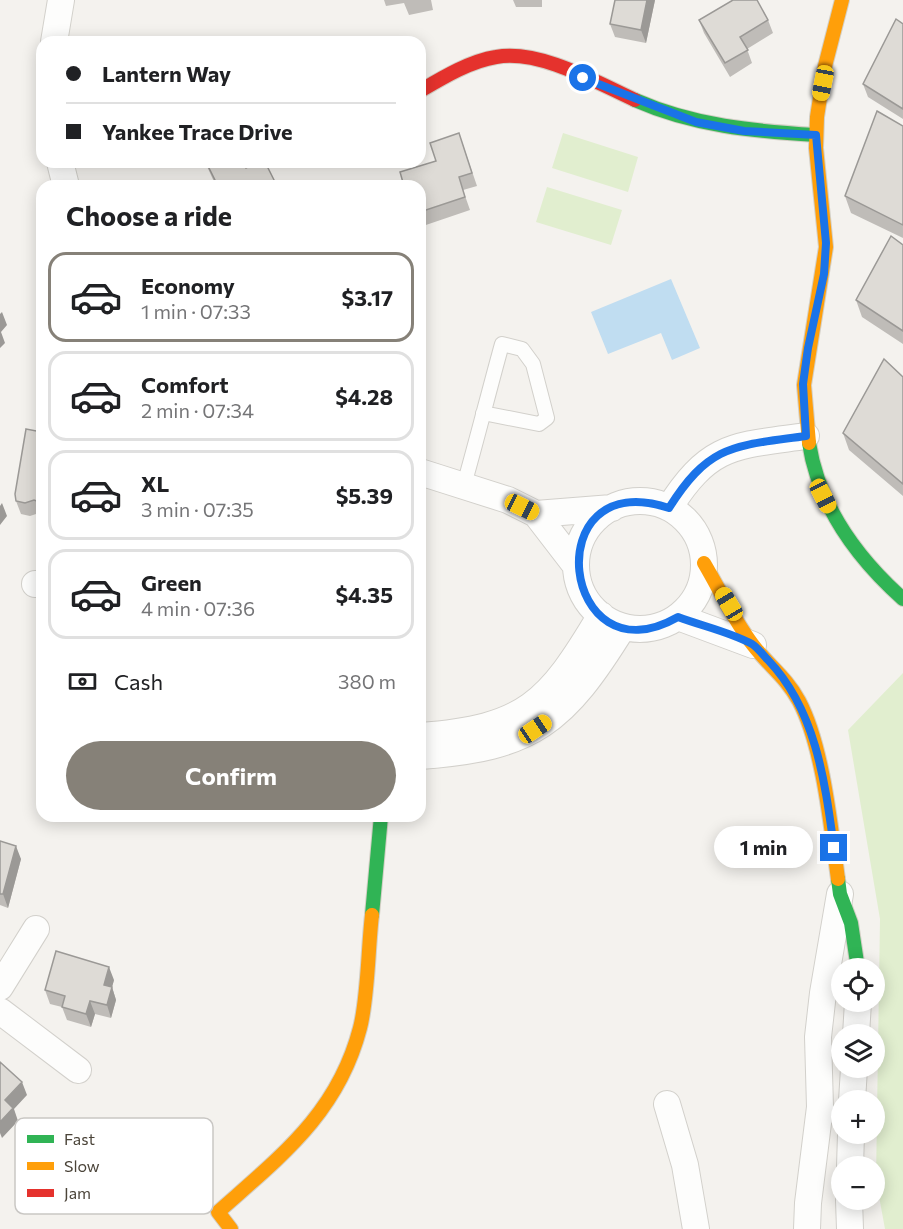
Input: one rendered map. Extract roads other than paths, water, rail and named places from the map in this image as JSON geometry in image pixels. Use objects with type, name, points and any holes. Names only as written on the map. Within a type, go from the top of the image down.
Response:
[{"type":"street","points":[[55,36],[61,0]]},
{"type":"street","points":[[842,0],[819,104],[816,135],[826,243],[824,274],[808,348],[803,384],[806,436],[814,473],[842,534],[858,557],[903,599]]},
{"type":"street","points":[[426,88],[491,57],[521,56],[544,61],[621,95],[696,122],[744,131],[816,135]]},
{"type":"street","points":[[669,508],[686,482],[704,463],[716,455],[743,445],[806,436]]},
{"type":"street","points":[[426,474],[508,500],[536,514],[576,566],[584,593],[612,621],[652,628],[678,617],[693,602],[702,583],[704,563],[702,546],[694,530],[683,517],[669,508],[650,502],[630,502],[612,508],[536,514]]},
{"type":"street","points":[[576,566],[585,532],[597,518],[612,508]]},
{"type":"street","points":[[704,563],[753,645],[783,675],[800,703],[810,729],[827,802],[840,894],[851,922],[856,958]]},
{"type":"street","points":[[678,617],[753,645]]},
{"type":"street","points":[[426,735],[481,729],[505,722],[526,710],[560,680],[612,621]]},
{"type":"street","points":[[426,755],[479,750],[510,742],[553,717],[588,681],[612,621]]},
{"type":"street","points":[[231,1229],[218,1212],[278,1160],[318,1116],[345,1075],[361,1026],[380,822]]},
{"type":"street","points":[[807,1229],[820,1107],[818,1036],[822,993],[840,894]]},
{"type":"street","points":[[0,987],[8,959],[36,929]]},
{"type":"street","points":[[0,1011],[78,1070]]},
{"type":"street","points":[[668,1104],[686,1165],[696,1229]]},
{"type":"street","points":[[849,1210],[850,1229]]},
{"type":"lane","points":[[464,485],[483,413],[502,344],[522,349],[533,363],[547,418],[539,424],[483,413]]},
{"type":"water","points":[[671,279],[700,348],[672,360],[661,333],[608,354],[591,312]]}]
